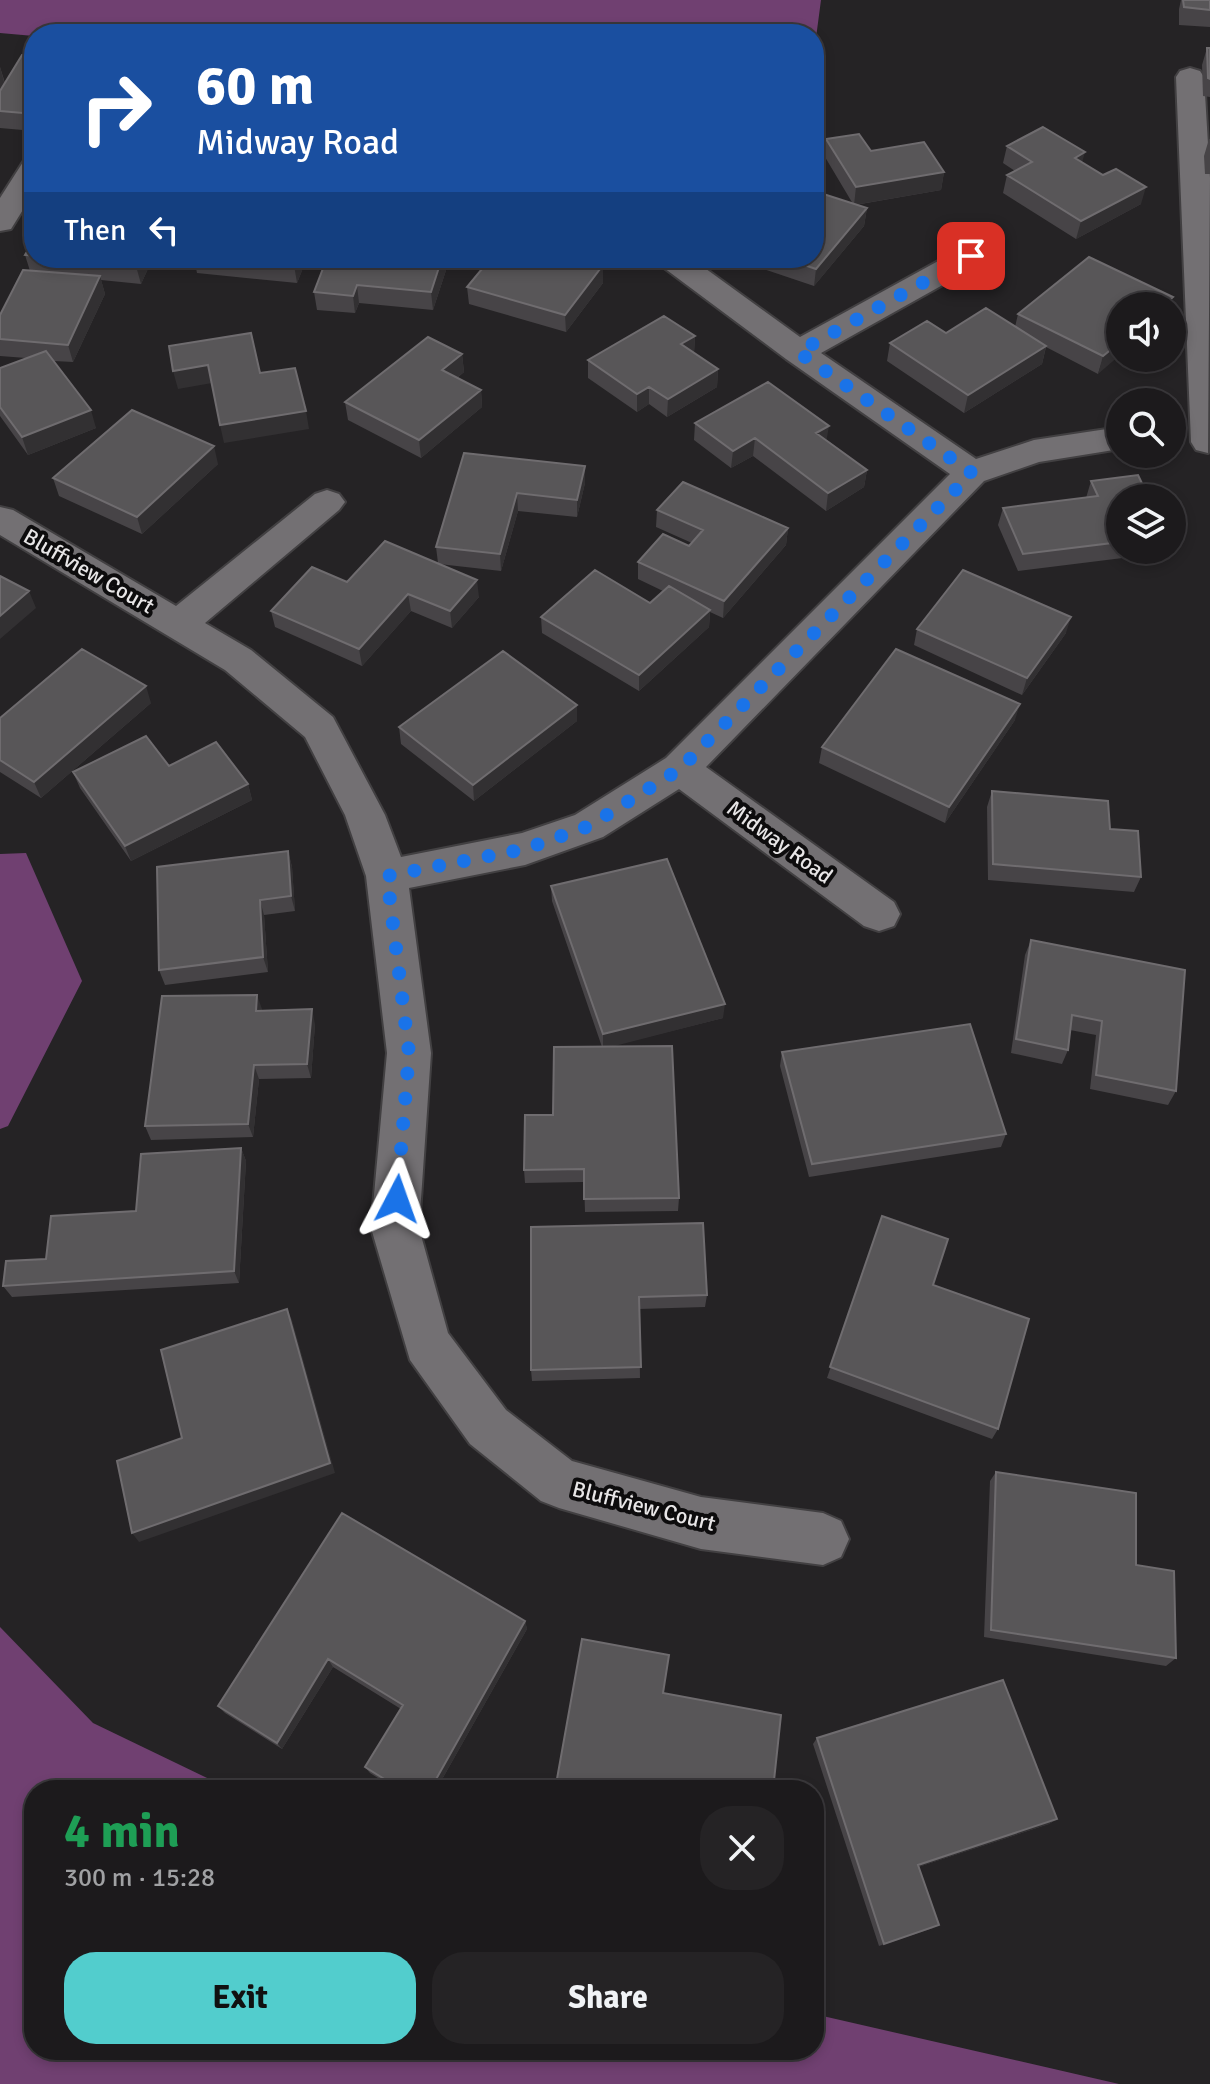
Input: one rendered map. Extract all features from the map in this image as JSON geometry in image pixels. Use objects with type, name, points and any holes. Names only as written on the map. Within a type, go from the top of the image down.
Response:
[{"type":"street","points":[[1186,440],[1209,442],[1190,77]]},
{"type":"street","points":[[0,161],[24,165]]},
{"type":"street","points":[[0,222],[24,182]]},
{"type":"street","points":[[798,352],[971,256]]},
{"type":"street","points":[[685,268],[798,352],[972,473]]},
{"type":"street","points":[[387,876],[525,849],[589,826],[680,769],[972,473],[1034,451],[1106,440]]},
{"type":"street","name":"Bluffview Court","points":[[179,624],[327,502]]},
{"type":"street","name":"Bluffview Court","points":[[0,519],[238,660],[319,727],[365,815],[387,876],[409,1053],[395,1228],[427,1344],[488,1427],[559,1483],[701,1523],[823,1539]]},
{"type":"street","name":"Midway Road","points":[[680,769],[879,914]]},
{"type":"shaded area","points":[[0,0],[821,0],[818,24],[24,24],[24,35],[0,33]]},
{"type":"shaded area","points":[[26,853],[82,981],[8,1126],[0,1129],[0,854]]},
{"type":"shaded area","points":[[0,1627],[93,1723],[211,1780],[24,1780],[24,2060],[824,2060],[824,2016],[1119,2084],[0,2084]]},
{"type":"building","points":[[1183,0],[1210,0],[1210,10],[1184,7]]},
{"type":"building","points":[[1207,48],[1210,48],[1210,79],[1208,78]]},
{"type":"building","points":[[24,55],[24,113],[0,111],[0,91]]},
{"type":"building","points":[[1043,127],[1085,152],[1075,158],[1103,175],[1116,169],[1146,187],[1081,221],[1007,175],[1032,162],[1007,146]]},
{"type":"building","points":[[859,134],[871,151],[924,142],[944,172],[856,187],[826,139]]},
{"type":"building","points":[[824,194],[867,208],[824,259]]},
{"type":"building","points":[[1089,257],[1162,292],[1106,292],[1106,354],[1103,356],[1018,314]]},
{"type":"building","points":[[323,268],[439,268],[431,292],[357,285],[353,296],[314,292]]},
{"type":"building","points":[[483,268],[601,268],[565,315],[467,287]]},
{"type":"building","points":[[23,270],[100,276],[68,345],[0,339],[0,315]]},
{"type":"building","points":[[986,308],[1046,346],[968,395],[890,343],[927,321],[946,333]]},
{"type":"building","points":[[664,316],[695,336],[681,344],[718,369],[668,399],[649,387],[637,394],[588,360]]},
{"type":"building","points":[[251,333],[260,373],[295,368],[306,411],[220,425],[208,365],[173,371],[169,346]]},
{"type":"building","points":[[428,337],[462,354],[442,370],[481,390],[419,440],[345,402]]},
{"type":"building","points":[[46,351],[91,410],[22,437],[0,407],[0,368]]},
{"type":"building","points":[[768,382],[829,426],[816,433],[867,470],[828,493],[755,438],[733,451],[695,423]]},
{"type":"building","points":[[132,410],[214,446],[137,517],[53,478]]},
{"type":"building","points":[[464,453],[585,466],[577,500],[517,493],[500,554],[436,547]]},
{"type":"building","points":[[1138,475],[1142,484],[1106,484],[1106,544],[1023,554],[1003,508],[1098,496],[1091,481]]},
{"type":"building","points":[[683,482],[788,528],[724,601],[638,562],[663,534],[689,546],[703,530],[657,510]]},
{"type":"building","points":[[385,541],[477,580],[450,611],[408,594],[359,649],[271,611],[312,567],[347,582]]},
{"type":"building","points":[[595,570],[650,603],[669,586],[710,610],[639,675],[541,617]]},
{"type":"building","points":[[963,570],[1071,617],[1027,678],[917,629]]},
{"type":"building","points":[[0,576],[29,591],[0,616]]},
{"type":"building","points":[[82,649],[146,686],[34,782],[0,760],[0,718]]},
{"type":"building","points":[[896,649],[1020,704],[949,807],[822,747]]},
{"type":"building","points":[[503,651],[577,705],[473,785],[399,727]]},
{"type":"building","points":[[146,736],[169,766],[216,742],[248,784],[125,846],[73,772]]},
{"type":"building","points":[[992,791],[1108,801],[1110,829],[1138,831],[1141,877],[993,864]]},
{"type":"building","points":[[288,851],[291,896],[260,900],[263,957],[159,970],[157,867]]},
{"type":"building","points":[[667,859],[725,1004],[603,1034],[551,886]]},
{"type":"building","points":[[1031,940],[1185,970],[1176,1091],[1096,1075],[1102,1021],[1072,1015],[1068,1050],[1016,1039]]},
{"type":"building","points":[[257,995],[256,1011],[312,1009],[307,1064],[254,1065],[248,1124],[145,1126],[162,996]]},
{"type":"building","points":[[970,1024],[1006,1134],[812,1164],[782,1052]]},
{"type":"building","points":[[672,1046],[679,1198],[584,1199],[584,1169],[524,1170],[525,1115],[553,1115],[554,1047]]},
{"type":"building","points":[[241,1148],[234,1271],[3,1286],[6,1261],[46,1259],[51,1216],[136,1211],[141,1154]]},
{"type":"building","points":[[882,1216],[948,1239],[933,1285],[1029,1319],[998,1429],[830,1367]]},
{"type":"building","points":[[703,1223],[707,1295],[639,1297],[641,1367],[531,1370],[531,1227]]},
{"type":"building","points":[[287,1309],[330,1463],[132,1533],[117,1461],[182,1438],[161,1350]]},
{"type":"building","points":[[996,1472],[1136,1493],[1136,1565],[1174,1571],[1176,1658],[991,1630]]},
{"type":"building","points":[[342,1513],[525,1621],[436,1780],[386,1780],[365,1767],[403,1705],[328,1659],[277,1743],[218,1706]]},
{"type":"building","points":[[582,1639],[669,1655],[663,1693],[781,1715],[774,1780],[557,1780]]},
{"type":"building","points":[[1003,1680],[1057,1819],[918,1865],[939,1925],[884,1944],[817,1738]]},
{"type":"route","points":[[397,1199],[409,1053],[387,876],[525,849],[589,826],[680,769],[972,473],[798,352],[971,256]]}]
